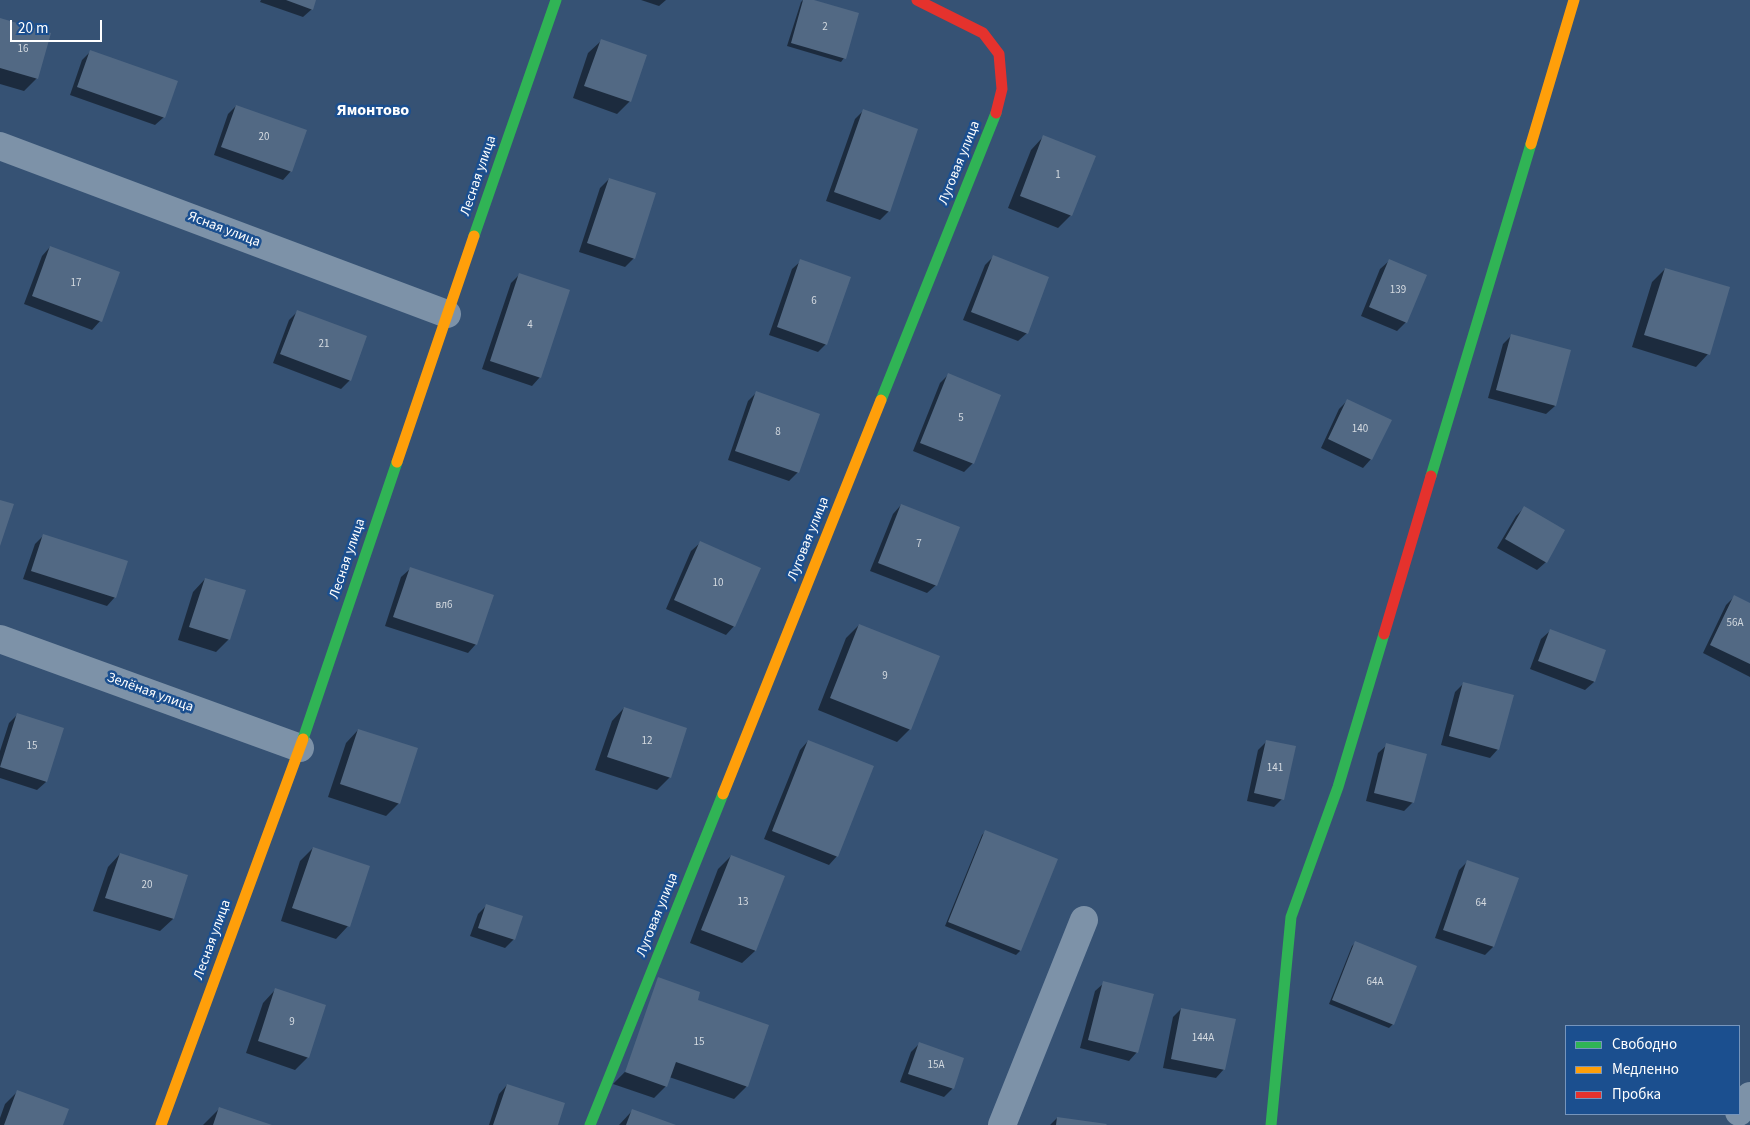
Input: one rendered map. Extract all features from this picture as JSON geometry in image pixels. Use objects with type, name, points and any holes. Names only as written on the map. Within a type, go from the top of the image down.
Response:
[{"type":"street","name":"Лесная улица","points":[[160,1125],[300,748],[556,0]]},
{"type":"street","name":"Луговая улица","points":[[590,1125],[993,123],[1002,89],[999,54],[983,33],[917,0]]},
{"type":"street","points":[[1272,1125],[1292,917],[1338,786],[1574,0]]},
{"type":"street","name":"Ясная улица","points":[[0,146],[447,314]]},
{"type":"street","name":"Зелёная улица","points":[[0,638],[300,748]]},
{"type":"street","points":[[1002,1125],[1084,920]]},
{"type":"street","points":[[1740,1110],[1750,1096]]},
{"type":"building","points":[[286,0],[316,0],[313,10]]},
{"type":"building","points":[[803,0],[814,0],[859,13],[846,59],[791,43]]},
{"type":"building","points":[[0,18],[51,33],[38,79],[0,68]]},
{"type":"building","points":[[601,39],[647,55],[631,102],[584,86]]},
{"type":"building","points":[[90,50],[178,81],[165,118],[77,87]]},
{"type":"building","points":[[236,105],[307,130],[292,172],[221,147]]},
{"type":"building","points":[[863,109],[918,129],[890,212],[834,192]]},
{"type":"building","points":[[1043,135],[1096,156],[1072,216],[1020,196]]},
{"type":"building","points":[[609,178],[656,193],[635,259],[587,243]]},
{"type":"building","points":[[50,246],[120,272],[102,322],[32,296]]},
{"type":"building","points":[[993,255],[1049,277],[1028,334],[971,312]]},
{"type":"building","points":[[800,259],[851,277],[827,345],[777,327]]},
{"type":"building","points":[[1389,259],[1427,275],[1407,323],[1369,307]]},
{"type":"building","points":[[1665,268],[1730,287],[1710,355],[1644,335]]},
{"type":"building","points":[[519,273],[570,290],[541,378],[490,361]]},
{"type":"building","points":[[297,310],[367,336],[351,381],[280,354]]},
{"type":"building","points":[[1511,334],[1571,350],[1556,406],[1496,390]]},
{"type":"building","points":[[948,373],[1001,395],[974,464],[920,443]]},
{"type":"building","points":[[756,391],[820,414],[799,473],[735,451]]},
{"type":"building","points":[[1347,399],[1392,420],[1372,460],[1328,439]]},
{"type":"building","points":[[0,500],[14,504],[0,546]]},
{"type":"building","points":[[901,504],[960,527],[937,586],[878,563]]},
{"type":"building","points":[[1524,506],[1565,530],[1547,563],[1505,539]]},
{"type":"building","points":[[43,534],[128,561],[116,598],[31,571]]},
{"type":"building","points":[[700,541],[761,568],[735,627],[674,600]]},
{"type":"building","points":[[410,567],[494,595],[477,645],[393,617]]},
{"type":"building","points":[[205,578],[246,590],[230,640],[189,627]]},
{"type":"building","points":[[1734,595],[1750,603],[1750,664],[1710,645]]},
{"type":"building","points":[[859,624],[940,656],[911,730],[830,698]]},
{"type":"building","points":[[1550,629],[1606,650],[1595,682],[1538,661]]},
{"type":"building","points":[[1463,682],[1514,695],[1499,750],[1449,736]]},
{"type":"building","points":[[624,707],[687,728],[671,778],[607,757]]},
{"type":"building","points":[[17,713],[64,728],[47,782],[0,767]]},
{"type":"building","points":[[358,729],[418,748],[400,804],[340,784]]},
{"type":"building","points":[[808,740],[874,766],[838,857],[772,831]]},
{"type":"building","points":[[1266,740],[1296,746],[1284,800],[1254,793]]},
{"type":"building","points":[[1386,743],[1427,754],[1414,803],[1374,793]]},
{"type":"building","points":[[985,830],[1058,859],[1021,951],[948,922]]},
{"type":"building","points":[[313,847],[370,866],[350,927],[292,908]]},
{"type":"building","points":[[120,853],[188,875],[174,919],[105,898]]},
{"type":"building","points":[[731,855],[785,876],[756,951],[701,930]]},
{"type":"building","points":[[1467,860],[1519,878],[1494,947],[1443,930]]},
{"type":"building","points":[[486,904],[523,916],[515,940],[478,928]]},
{"type":"building","points":[[1355,941],[1417,966],[1394,1025],[1332,1000]]},
{"type":"building","points":[[658,977],[700,992],[698,1000],[769,1025],[748,1087],[676,1062],[667,1087],[625,1072]]},
{"type":"building","points":[[1103,981],[1154,994],[1138,1053],[1088,1040]]},
{"type":"building","points":[[275,988],[326,1005],[309,1058],[258,1041]]},
{"type":"building","points":[[1181,1008],[1236,1019],[1225,1070],[1171,1059]]},
{"type":"building","points":[[919,1042],[964,1058],[954,1089],[908,1074]]},
{"type":"building","points":[[507,1084],[565,1103],[558,1125],[493,1125]]},
{"type":"building","points":[[17,1090],[69,1109],[63,1125],[4,1125]]},
{"type":"building","points":[[219,1107],[272,1125],[213,1125]]},
{"type":"building","points":[[632,1109],[676,1125],[626,1125]]},
{"type":"building","points":[[1057,1117],[1107,1124],[1056,1125]]},
{"type":"traffic: fast","points":[[474,236],[556,0]]},
{"type":"traffic: fast","points":[[881,400],[996,113]]},
{"type":"traffic: fast","points":[[1431,476],[1531,144]]},
{"type":"traffic: fast","points":[[303,739],[397,462]]},
{"type":"traffic: fast","points":[[1271,1125],[1291,917],[1338,787],[1384,634]]},
{"type":"traffic: fast","points":[[590,1125],[723,794]]},
{"type":"traffic: slow","points":[[1531,144],[1574,0]]},
{"type":"traffic: slow","points":[[397,462],[474,236]]},
{"type":"traffic: slow","points":[[723,794],[881,400]]},
{"type":"traffic: slow","points":[[161,1125],[303,739]]},
{"type":"traffic: jam","points":[[917,0],[983,33],[999,54],[1002,89],[996,113]]},
{"type":"traffic: jam","points":[[1384,634],[1431,476]]},
{"type":"district","name":"Ямонтово","points":[[373,111]]}]
